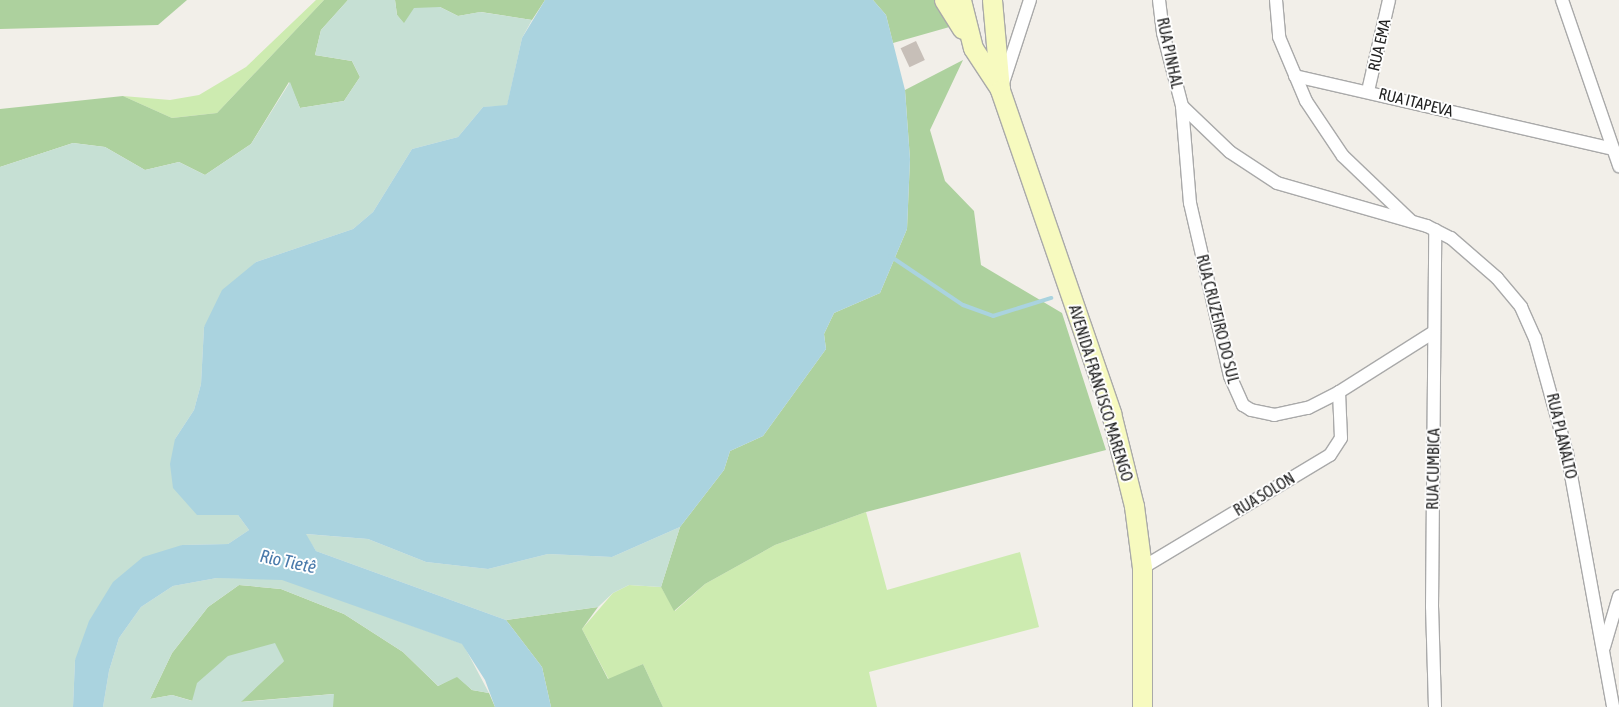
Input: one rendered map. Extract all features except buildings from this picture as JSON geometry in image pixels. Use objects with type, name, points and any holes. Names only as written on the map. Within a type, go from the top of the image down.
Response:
[{"type":"main road","points":[[944,0],[973,48]]},
{"type":"main road","name":"AVENIDA FRANCISCO MARENGO","points":[[961,0],[973,48],[1000,90],[1110,413],[1134,506],[1142,568],[1142,707]]},
{"type":"main road","points":[[981,0],[997,46]]},
{"type":"main road","name":"AVENIDA FRANCISCO MARENGO","points":[[992,0],[1000,90]]},
{"type":"street","points":[[1000,90],[1030,0]]},
{"type":"street","name":"RUA PINHAL","points":[[1159,0],[1164,33],[1182,106]]},
{"type":"street","points":[[1276,0],[1279,37],[1295,76]]},
{"type":"street","name":"RUA EMA","points":[[1368,91],[1389,0]]},
{"type":"street","points":[[1562,0],[1619,166]]},
{"type":"street","name":"RUA ITAPEVA","points":[[1295,76],[1368,91],[1613,149]]},
{"type":"street","name":"RUA PLANALTO","points":[[1295,76],[1306,100],[1343,156],[1414,225],[1435,230],[1467,249],[1497,278],[1521,307],[1535,338],[1567,452],[1613,707]]},
{"type":"street","points":[[1182,106],[1230,152],[1277,184],[1414,225]]},
{"type":"street","name":"RUA CRUZEIRO DO SUL","points":[[1182,106],[1190,203],[1237,395],[1250,410],[1274,415],[1308,408],[1339,392],[1434,332]]},
{"type":"street","name":"RUA CUMBICA","points":[[1434,707],[1432,607],[1435,230]]},
{"type":"street","name":"RUA SOLON","points":[[1142,568],[1330,455],[1341,438],[1339,392]]},
{"type":"street","points":[[1603,649],[1619,596]]},
{"type":"green space","points":[[0,0],[187,0],[158,25],[0,29]]},
{"type":"green space","points":[[316,0],[324,0],[217,113],[172,118],[123,96],[170,100],[199,95],[246,67]]},
{"type":"green space","points":[[324,0],[348,0],[321,30],[315,55],[352,61],[360,77],[344,101],[300,108],[289,82],[251,144],[205,175],[179,162],[145,170],[105,147],[73,143],[0,167],[0,109],[123,96],[172,118],[217,113]]},
{"type":"green space","points":[[348,0],[395,0],[397,15],[404,23],[414,8],[440,7],[458,16],[480,12],[532,20],[522,38],[507,106],[483,107],[458,137],[412,149],[373,212],[353,229],[256,262],[204,327],[201,384],[194,410],[175,439],[197,514],[238,515],[249,530],[228,544],[182,545],[75,660],[73,707],[0,707],[0,167],[73,143],[105,147],[145,170],[179,162],[205,175],[251,144],[290,82],[300,108],[344,101],[360,77],[352,61],[315,55],[321,30]]},
{"type":"green space","points":[[395,0],[545,0],[532,20],[481,12],[458,16],[440,7],[404,24],[397,15]]},
{"type":"green space","points":[[873,0],[936,0],[953,26],[893,43],[886,15]]},
{"type":"green space","points":[[963,60],[930,130],[945,181],[974,211],[981,265],[1062,313],[1106,450],[866,512],[775,545],[705,584],[674,611],[661,587],[680,527],[724,470],[730,451],[763,436],[826,349],[824,334],[834,313],[880,293],[907,229],[910,159],[905,90]]},
{"type":"green space","points":[[866,512],[887,590],[1020,552],[1039,627],[869,672],[877,707],[663,707],[643,664],[609,680],[582,629],[613,593],[629,585],[661,587],[675,611],[705,584],[775,545]]},
{"type":"green space","points":[[680,527],[661,587],[629,585],[613,593],[598,607],[506,620],[316,551],[305,534],[368,539],[426,562],[488,569],[548,554],[612,557]]},
{"type":"green space","points":[[217,578],[282,579],[463,644],[489,693],[472,690],[457,677],[438,686],[403,652],[344,614],[281,589],[239,585],[208,607],[172,653],[150,699],[172,695],[192,701],[197,683],[228,656],[275,643],[284,661],[241,702],[334,694],[333,707],[103,707],[109,671],[119,638],[141,607],[173,586]]},
{"type":"green space","points":[[239,585],[281,589],[344,614],[403,652],[438,686],[457,676],[472,690],[489,693],[495,707],[333,707],[333,694],[240,702],[284,661],[193,701],[172,695],[150,699],[172,653],[208,607]]},
{"type":"green space","points":[[598,607],[582,629],[608,679],[643,664],[663,707],[551,707],[542,667],[506,620]]},
{"type":"water","name":"Rio Tietê","points":[[545,0],[873,0],[886,15],[905,90],[910,159],[907,229],[880,293],[834,313],[824,334],[826,349],[763,436],[730,451],[724,470],[680,527],[612,557],[548,554],[488,569],[426,562],[368,539],[306,534],[316,551],[506,620],[542,667],[551,707],[495,707],[485,680],[462,644],[282,580],[217,578],[173,586],[141,607],[119,638],[109,671],[103,707],[73,707],[75,660],[89,621],[113,582],[143,557],[182,545],[228,544],[249,530],[238,515],[197,515],[173,488],[170,464],[175,439],[194,410],[201,384],[204,327],[222,290],[256,262],[353,229],[373,212],[412,149],[458,137],[483,107],[507,105],[522,38]]},
{"type":"waterway","points":[[890,256],[963,305],[993,316],[1051,298]]}]
